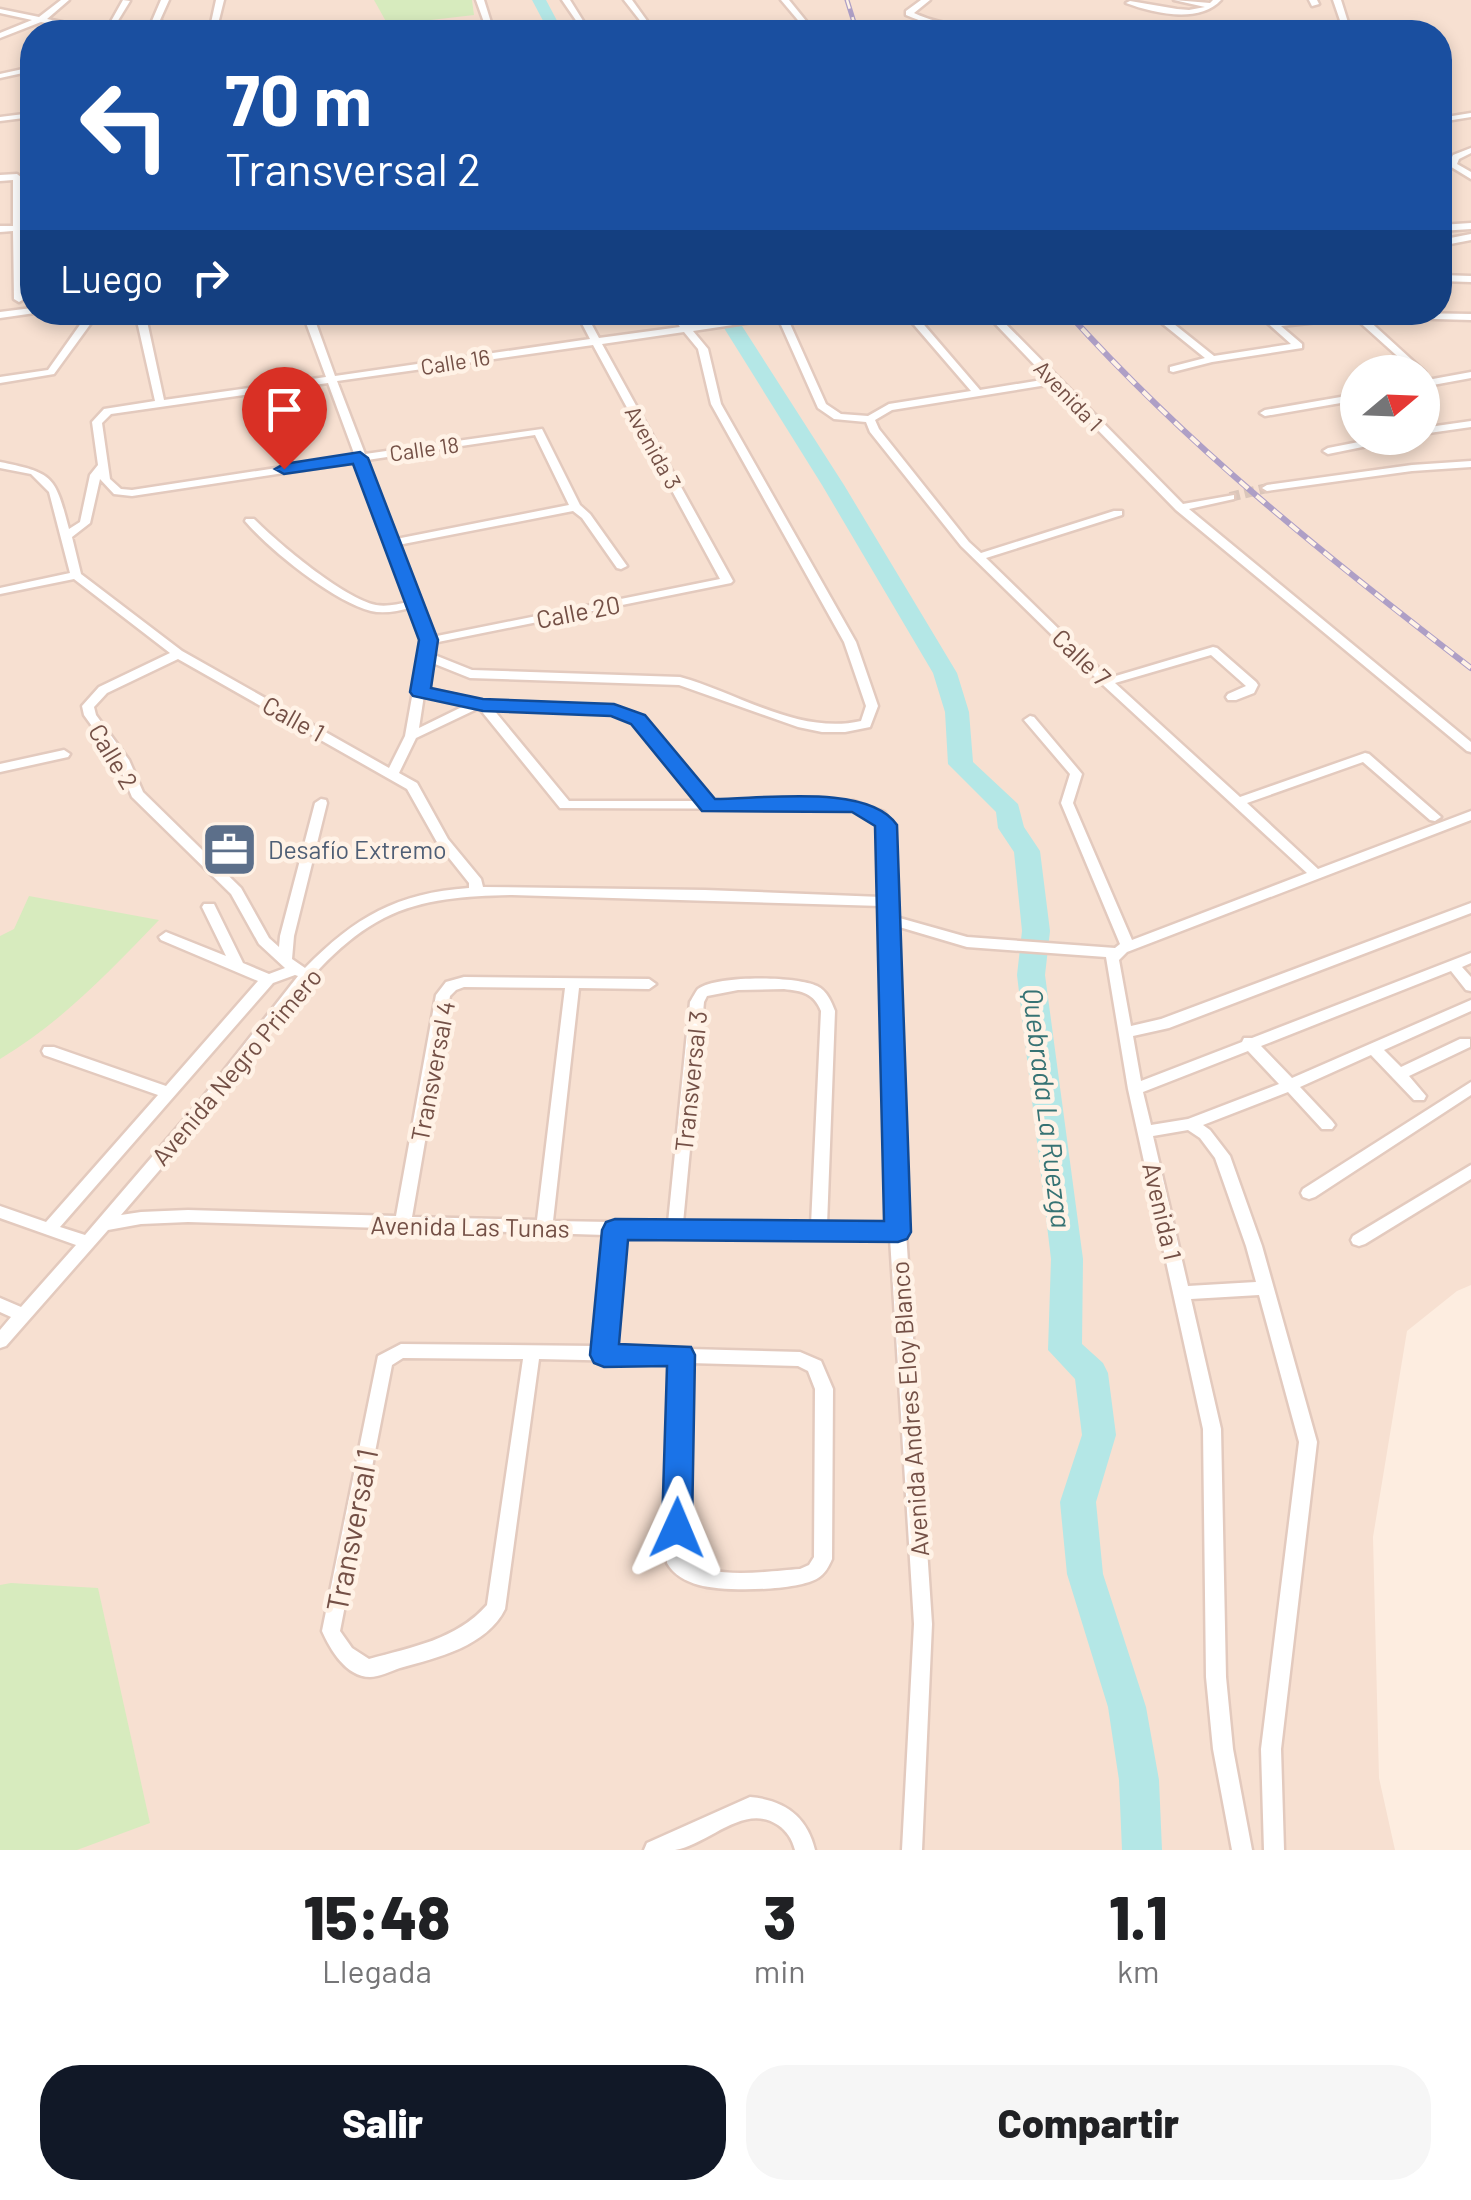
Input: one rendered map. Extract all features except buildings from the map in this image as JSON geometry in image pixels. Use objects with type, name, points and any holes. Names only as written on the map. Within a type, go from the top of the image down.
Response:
[{"type":"street","points":[[40,20],[65,0]]},
{"type":"street","points":[[785,0],[802,20]]},
{"type":"street","points":[[922,20],[909,13],[926,0]]},
{"type":"street","points":[[1178,0],[1216,3]]},
{"type":"street","points":[[1130,3],[1194,12],[1216,3]]},
{"type":"street","points":[[0,11],[10,4]]},
{"type":"street","points":[[0,11],[52,20]]},
{"type":"street","points":[[1471,150],[1456,156],[1452,165],[1471,176]]},
{"type":"street","points":[[0,178],[17,177],[19,299]]},
{"type":"street","points":[[0,230],[19,228]]},
{"type":"street","points":[[0,380],[51,372],[85,325]]},
{"type":"street","points":[[143,325],[160,403]]},
{"type":"street","points":[[312,325],[428,640],[411,736],[394,772]]},
{"type":"street","name":"Avenida 3","points":[[587,325],[728,581]]},
{"type":"street","points":[[426,656],[470,674],[680,681],[710,688],[809,726],[841,730],[866,724],[872,706],[850,642],[716,404],[703,349],[687,325]]},
{"type":"street","name":"Calle 16","points":[[104,464],[97,422],[108,411],[714,325]]},
{"type":"street","points":[[781,325],[822,406],[838,417],[870,418],[889,407],[1054,380]]},
{"type":"street","points":[[918,325],[978,393]]},
{"type":"street","name":"Avenida 1","points":[[1001,325],[1180,508],[1471,748]]},
{"type":"street","points":[[1169,325],[1212,359]]},
{"type":"street","points":[[1173,369],[1298,346],[1277,325]]},
{"type":"street","points":[[1369,325],[1402,355]]},
{"type":"street","points":[[1440,381],[1471,375]]},
{"type":"street","points":[[1265,413],[1340,400]]},
{"type":"street","name":"Calle 7","points":[[870,418],[874,430],[904,470],[979,556],[1107,682],[1318,875]]},
{"type":"street","points":[[1440,429],[1471,424]]},
{"type":"street","name":"Calle 18","points":[[104,464],[109,487],[132,493],[538,432],[575,508]]},
{"type":"street","points":[[1328,452],[1340,449]]},
{"type":"street","points":[[66,536],[86,523],[95,475],[104,464]]},
{"type":"street","points":[[1268,488],[1471,464]]},
{"type":"street","points":[[0,465],[35,472],[54,491],[76,575],[0,592]]},
{"type":"street","points":[[1180,508],[1230,497]]},
{"type":"street","points":[[392,543],[575,508],[586,516],[622,566]]},
{"type":"street","points":[[979,556],[1118,513]]},
{"type":"street","points":[[250,521],[287,556],[368,606],[414,604]]},
{"type":"street","name":"Calle 1","points":[[76,575],[178,654],[394,772],[412,786],[442,841],[476,882],[476,892]]},
{"type":"street","name":"Calle 20","points":[[428,640],[728,581]]},
{"type":"street","points":[[1107,682],[1213,651],[1252,684],[1250,690],[1232,697]]},
{"type":"street","points":[[88,706],[103,690],[178,654]]},
{"type":"street","points":[[420,692],[481,704],[614,710],[638,720],[710,806]]},
{"type":"street","points":[[411,736],[481,704]]},
{"type":"street","name":"Avenida Andres Eloy Blanco","points":[[481,704],[565,805],[866,808],[886,825],[898,1232],[923,1624],[912,1850]]},
{"type":"street","name":"Calle 2","points":[[88,706],[90,715],[123,760],[137,794],[236,891],[264,941],[296,969]]},
{"type":"street","points":[[1030,720],[1076,774],[1067,803],[1091,850],[1099,886],[1122,950],[1471,815]]},
{"type":"street","name":"Calle 2","points":[[0,768],[64,754]]},
{"type":"street","points":[[1238,802],[1365,757],[1435,817]]},
{"type":"street","points":[[49,1229],[268,979],[296,969],[288,936],[321,803]]},
{"type":"street","name":"Avenida Negro Primero","points":[[0,1341],[205,1106],[296,969],[378,915],[420,902],[476,892],[718,894],[891,911],[946,938],[982,943],[1122,950]]},
{"type":"street","points":[[209,907],[236,963]]},
{"type":"street","points":[[1124,1033],[1164,1024],[1471,908]]},
{"type":"street","points":[[166,937],[268,979]]},
{"type":"street","name":"Avenida 1","points":[[1122,950],[1112,966],[1124,1033],[1212,1429],[1216,1677],[1223,1749],[1242,1850]]},
{"type":"street","points":[[1135,1089],[1471,958]]},
{"type":"street","points":[[1454,965],[1471,986]]},
{"type":"street","name":"Transversal 4","points":[[404,1224],[442,995],[451,986],[464,982],[650,984]]},
{"type":"street","points":[[544,1227],[572,983]]},
{"type":"street","name":"Transversal 3","points":[[675,1229],[696,1002],[702,992],[726,985],[806,987],[825,1002],[828,1011],[819,1230]]},
{"type":"street","points":[[1146,1132],[1190,1124],[1289,1086],[1471,1005]]},
{"type":"street","points":[[1248,1042],[1327,1126]]},
{"type":"street","points":[[1398,1074],[1465,1042]]},
{"type":"street","points":[[1374,1049],[1418,1096]]},
{"type":"street","points":[[49,1051],[170,1094]]},
{"type":"street","points":[[1309,1192],[1471,1088]]},
{"type":"street","points":[[1190,1124],[1205,1134],[1222,1156],[1267,1288],[1308,1442],[1271,1748],[1274,1850]]},
{"type":"street","points":[[1360,1240],[1471,1171]]},
{"type":"street","points":[[0,1212],[86,1242]]},
{"type":"street","name":"Avenida Las Tunas","points":[[102,1226],[141,1218],[188,1216],[615,1230],[898,1232]]},
{"type":"street","points":[[604,1355],[615,1230]]},
{"type":"street","points":[[1181,1293],[1267,1288]]},
{"type":"street","points":[[0,1306],[24,1315]]},
{"type":"street","name":"Transversal 1","points":[[532,1352],[496,1608],[483,1628],[466,1638],[369,1668],[351,1660],[338,1647],[331,1631],[384,1361],[401,1351],[532,1352],[604,1355],[681,1355],[800,1358],[815,1366],[824,1388],[823,1559],[815,1570],[801,1577],[702,1580],[684,1574],[676,1563],[681,1355]]},
{"type":"street","points":[[654,1850],[750,1807],[767,1808],[795,1824],[805,1850]]},
{"type":"shaded area","points":[[0,0],[1471,0],[1471,1285],[1457,1291],[1407,1331],[1373,1537],[1379,1778],[1395,1850],[0,1850]]},
{"type":"green space","points":[[374,0],[472,0],[474,15],[385,20]]},
{"type":"green space","points":[[29,896],[159,920],[65,1012],[0,1059],[0,936],[14,929]]},
{"type":"green space","points":[[0,1585],[98,1588],[150,1823],[77,1850],[0,1850]]},
{"type":"waterway","name":"Quebrada La Ruezga","points":[[539,0],[550,20]]},
{"type":"waterway","name":"Quebrada La Ruezga","points":[[731,325],[945,673],[957,712],[961,764],[1009,810],[1011,828],[1027,851],[1036,931],[1031,975],[1067,1259],[1065,1350],[1091,1373],[1099,1435],[1078,1502],[1085,1574],[1127,1707],[1139,1780],[1142,1850]]},
{"type":"tunnel","points":[[1230,497],[1267,488]]},
{"type":"railway","points":[[847,0],[853,20]]},
{"type":"railway","points":[[1079,325],[1210,455],[1312,543],[1471,668]]},
{"type":"place","name":"Desafío Extremo","points":[[229,849]]},
{"type":"route","points":[[284,469],[360,458],[428,640],[420,692],[483,705],[614,710],[638,720],[710,806],[854,805],[879,815],[886,825],[898,1232],[615,1230],[604,1355],[681,1355],[677,1528]]}]
